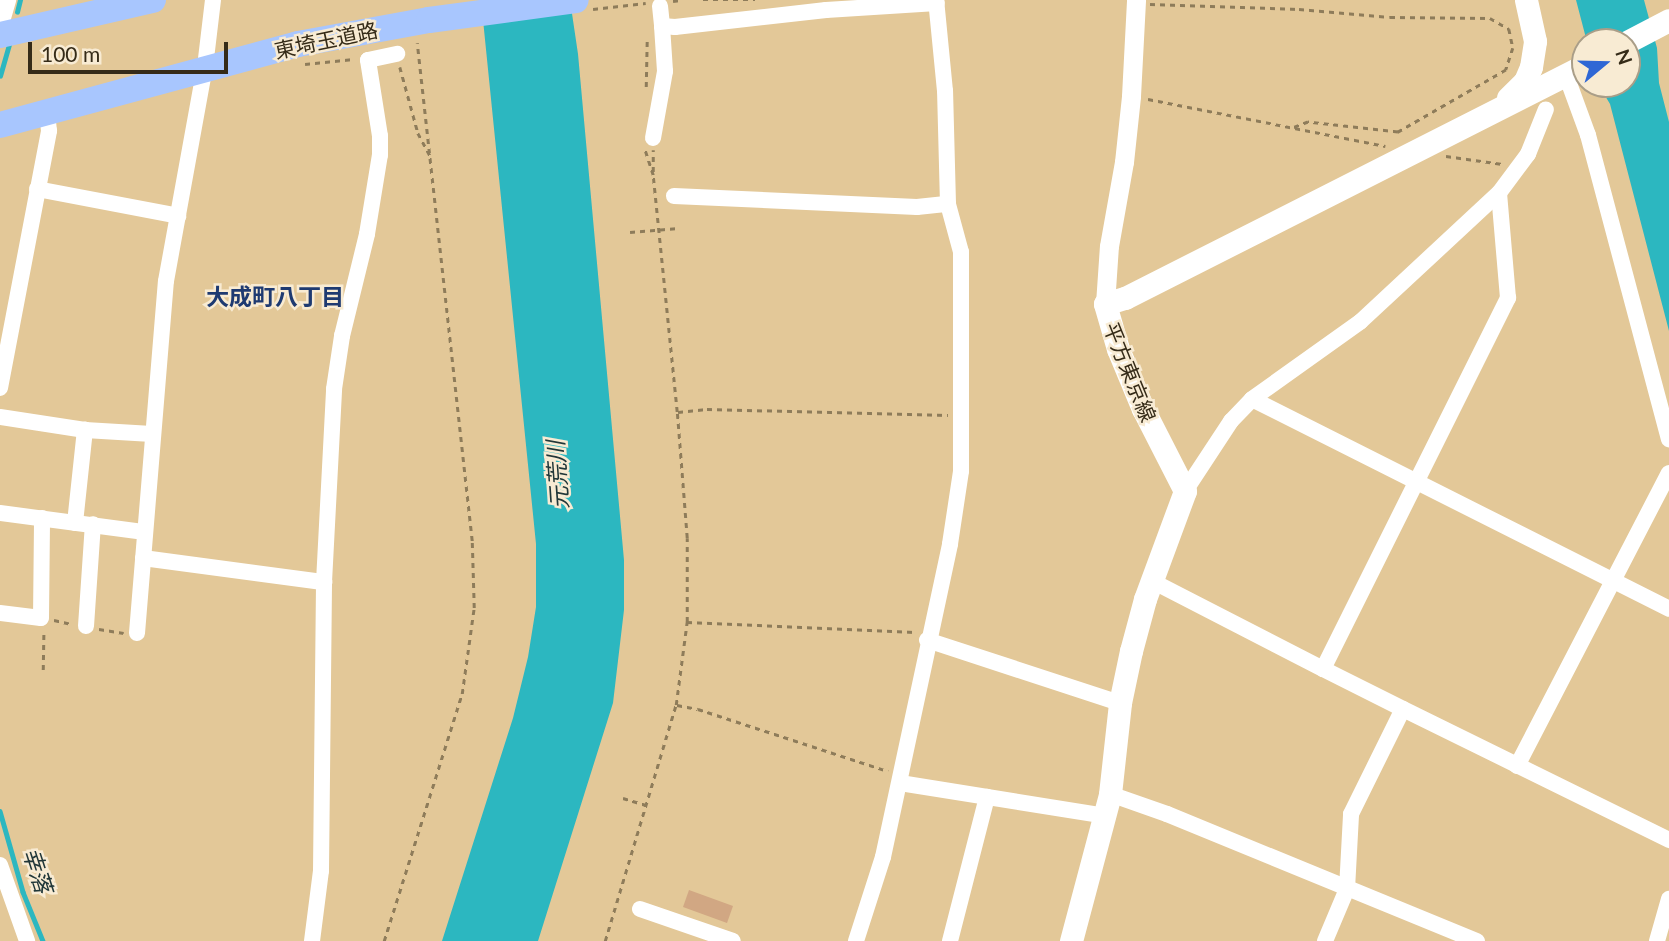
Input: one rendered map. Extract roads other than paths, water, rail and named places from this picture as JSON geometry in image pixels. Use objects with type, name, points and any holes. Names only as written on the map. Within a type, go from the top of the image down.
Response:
[{"type":"highway","points":[[2,34],[153,0]]},
{"type":"highway","name":"東埼玉道路","points":[[0,125],[205,67],[298,44],[422,28],[576,0]]},
{"type":"main road","points":[[1493,112],[1525,81],[1531,67],[1535,41],[1526,0]]},
{"type":"main road","points":[[1641,35],[1669,20]]},
{"type":"main road","name":"平方東京線","points":[[1185,491],[1143,409],[1118,349],[1105,304],[1125,299],[1571,72]]},
{"type":"main road","points":[[1070,941],[1107,805],[1120,703],[1139,621],[1185,491]]},
{"type":"street","points":[[2,34],[1,25],[8,0]]},
{"type":"street","points":[[137,633],[166,281],[205,67],[214,0]]},
{"type":"street","points":[[1105,304],[1109,246],[1124,162],[1131,96],[1136,1]]},
{"type":"street","points":[[655,28],[826,10],[937,2],[945,90],[948,204],[961,251],[961,471],[951,532],[883,857],[856,941]]},
{"type":"street","points":[[649,142],[665,71],[651,5]]},
{"type":"street","points":[[312,941],[321,871],[324,582],[336,376],[342,336],[367,234],[380,155],[380,136],[368,60],[397,54]]},
{"type":"street","points":[[1581,98],[1588,135],[1669,439]]},
{"type":"street","points":[[1185,491],[1231,421],[1252,399],[1360,322],[1499,193],[1528,154],[1546,109]]},
{"type":"street","points":[[0,388],[48,131],[47,111]]},
{"type":"street","points":[[37,188],[178,216]]},
{"type":"street","points":[[1323,669],[1508,298],[1499,193]]},
{"type":"street","points":[[674,197],[917,207],[948,204]]},
{"type":"street","points":[[1252,399],[1415,484],[1669,609]]},
{"type":"street","points":[[0,417],[85,430],[152,434]]},
{"type":"street","points":[[75,523],[85,430]]},
{"type":"street","points":[[1517,766],[1669,472]]},
{"type":"street","points":[[0,513],[145,532]]},
{"type":"street","points":[[0,613],[41,618],[42,519]]},
{"type":"street","points":[[86,626],[93,524]]},
{"type":"street","points":[[143,558],[324,582]]},
{"type":"street","points":[[1152,581],[1669,840]]},
{"type":"street","points":[[928,636],[1120,703]]},
{"type":"street","points":[[1325,941],[1347,889],[1351,814],[1403,709]]},
{"type":"street","points":[[900,779],[987,797],[1107,805],[1167,814],[1477,941]]},
{"type":"street","points":[[950,941],[987,797]]},
{"type":"street","points":[[0,865],[27,941]]},
{"type":"street","points":[[1657,941],[1669,899]]},
{"type":"street","points":[[640,909],[733,941]]},
{"type":"water","name":"元荒川","points":[[481,0],[570,0],[578,54],[624,560],[624,610],[613,703],[538,941],[442,941],[513,718],[528,657],[536,607],[536,544]]},
{"type":"water","points":[[1576,0],[1644,0],[1657,48],[1659,83],[1669,122],[1669,331],[1606,98],[1641,98],[1641,28],[1583,28]]},
{"type":"waterway","name":"幸落","points":[[17,12],[20,0]]},
{"type":"waterway","name":"幸落","points":[[0,76],[9,44]]},
{"type":"waterway","name":"幸落","points":[[0,811],[23,892],[43,941]]},
{"type":"district","name":"大成町八丁目","points":[[275,296]]}]
